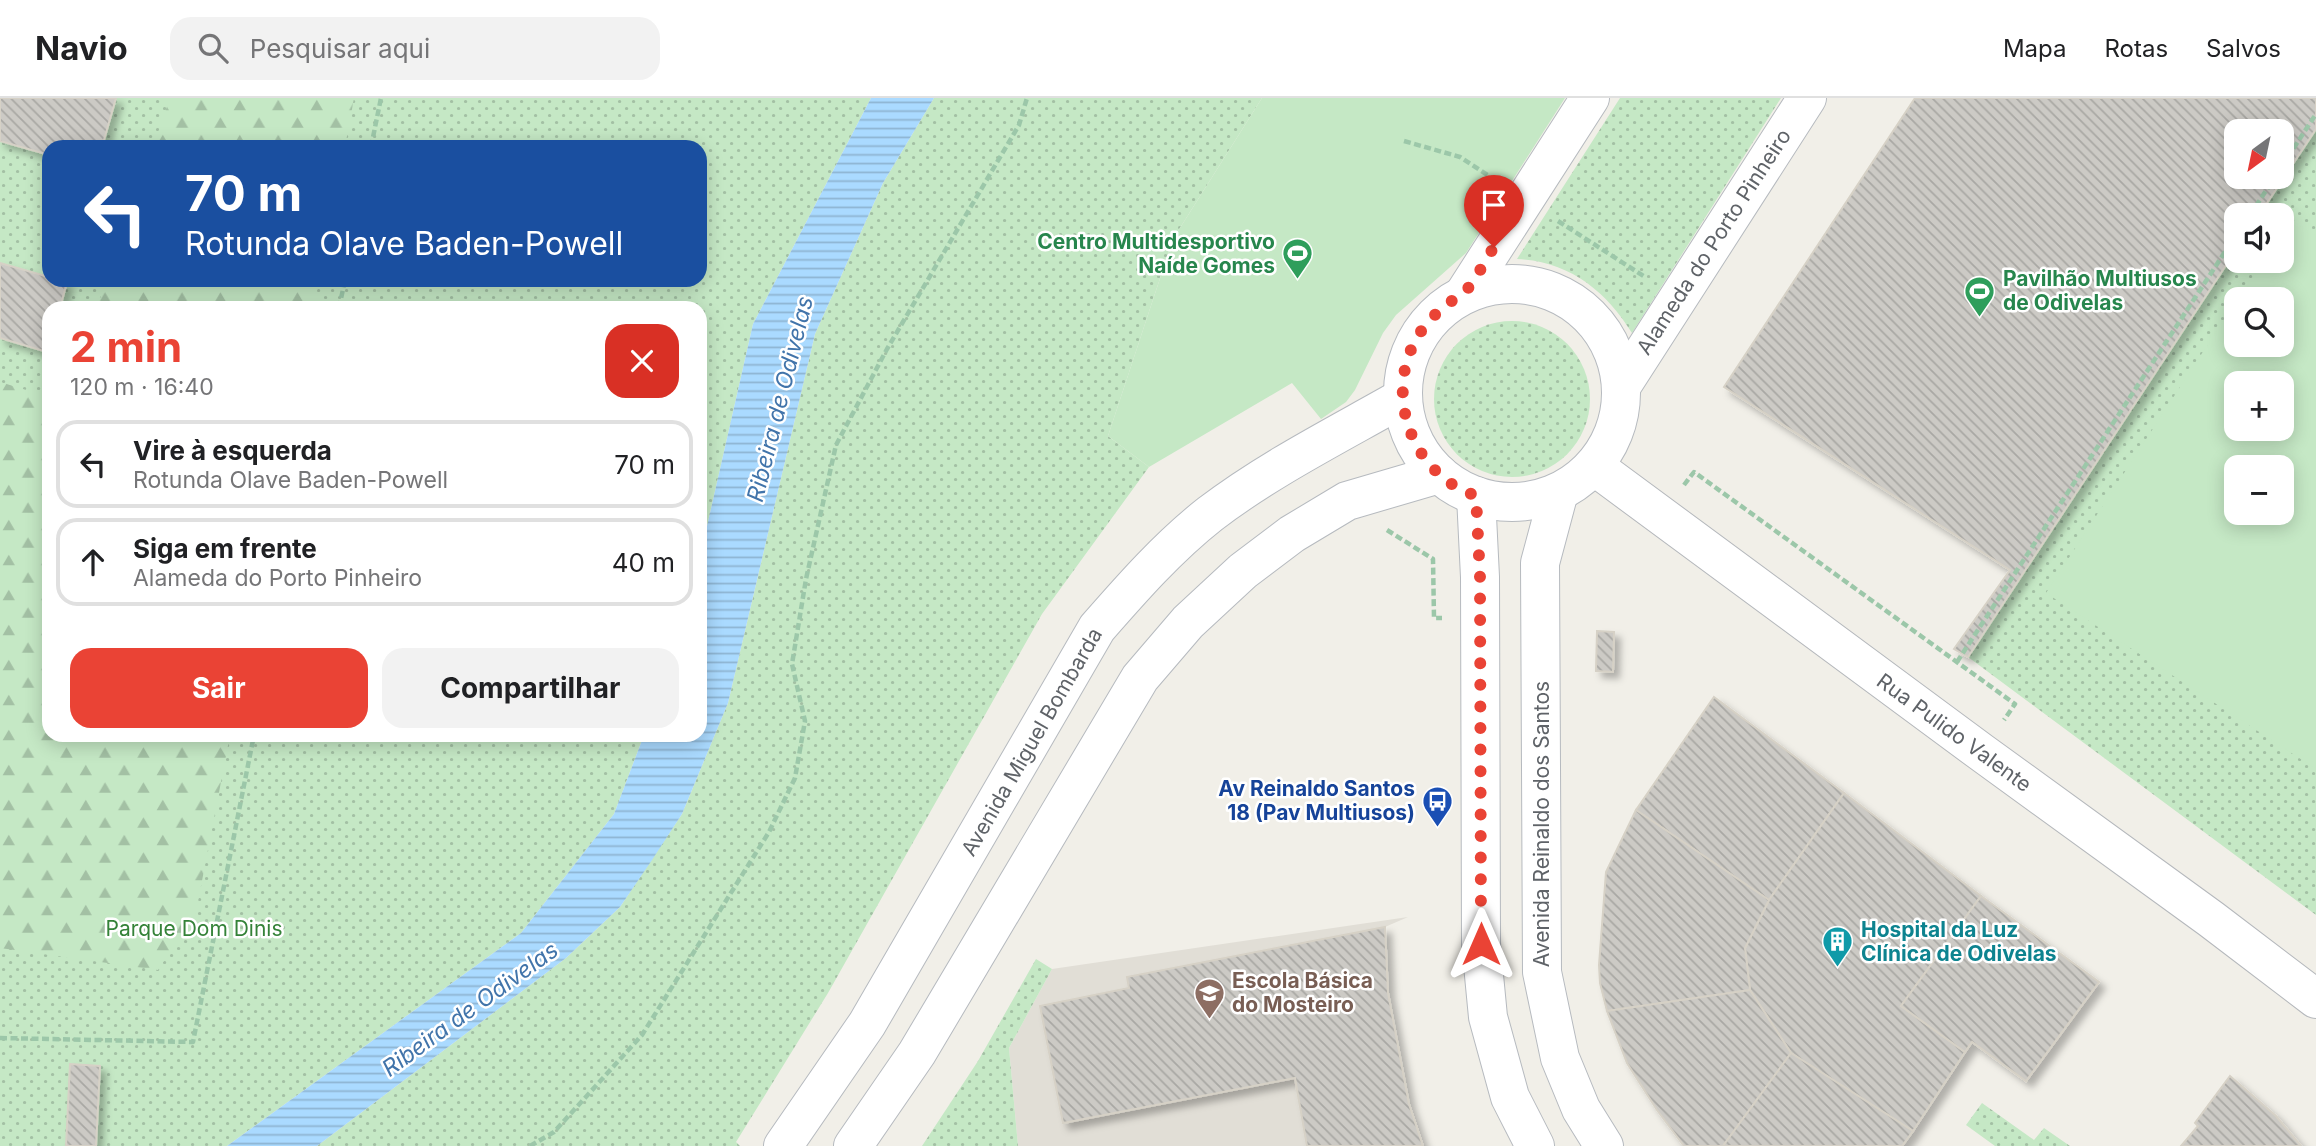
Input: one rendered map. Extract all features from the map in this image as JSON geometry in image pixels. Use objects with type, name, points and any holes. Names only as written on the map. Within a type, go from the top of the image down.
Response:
[{"type":"main road","points":[[1464,294],[1590,98]]},
{"type":"main road","name":"Alameda do Porto Pinheiro","points":[[1621,387],[1807,98]]},
{"type":"main road","points":[[1506,284],[1527,284],[1548,290],[1568,298],[1585,311],[1600,327],[1610,345],[1618,366],[1621,387],[1619,415],[1609,442],[1594,466],[1559,492],[1532,500],[1504,502],[1476,496],[1456,487],[1439,474],[1420,452],[1408,427],[1402,398],[1408,357],[1417,337],[1430,319],[1464,294],[1484,287],[1506,284]]},
{"type":"main road","name":"Avenida Miguel Bombarda","points":[[783,1146],[867,1024],[1097,628],[1145,573],[1209,515],[1269,473],[1402,398]]},
{"type":"main road","name":"Rua Pulido Valente","points":[[1594,466],[2316,999]]},
{"type":"main road","points":[[853,1146],[917,1053],[1140,678],[1188,622],[1243,571],[1292,534],[1347,501],[1439,474]]},
{"type":"main road","name":"Avenida Reinaldo dos Santos","points":[[1559,492],[1540,563],[1542,972],[1560,1058],[1581,1109],[1604,1146]]},
{"type":"main road","points":[[1476,496],[1481,618],[1481,944],[1489,1017],[1510,1097],[1535,1146]]},
{"type":"path","points":[[372,140],[381,98]]},
{"type":"path","points":[[530,1146],[554,1132],[642,1035],[769,832],[790,789],[795,778],[805,721],[792,664],[806,579],[836,445],[887,349],[1019,125],[1027,98]]},
{"type":"path","points":[[2294,148],[2316,114]]},
{"type":"path","points":[[1957,662],[2224,253]]},
{"type":"path","points":[[1661,517],[1693,472],[2015,704],[1981,752]]},
{"type":"path","points":[[1347,501],[1366,534],[1381,525],[1433,559],[1434,618],[1481,618]]},
{"type":"path","points":[[0,1038],[193,1042],[253,742]]},
{"type":"shaded area","name":"Escola Básica do Mosteiro","points":[[1408,917],[1385,927],[1388,993],[1409,1104],[1423,1146],[1018,1146],[1009,1048],[1052,969]]},
{"type":"green space","name":"Parque Dom Dinis","points":[[0,98],[871,98],[753,324],[707,526],[707,301],[42,301],[42,742],[641,742],[614,814],[521,933],[227,1146],[0,1146]]},
{"type":"green space","points":[[170,98],[354,98],[346,140],[155,140]]},
{"type":"green space","points":[[934,98],[1262,98],[1173,239],[1108,436],[1149,467],[1042,614],[828,993],[736,1142],[740,1146],[317,1146],[566,958],[620,907],[682,814],[728,703],[815,334],[883,183]]},
{"type":"green space","name":"Centro Multidesportivo Naíde Gomes","points":[[1262,98],[1565,98],[1466,253],[1396,315],[1383,333],[1355,390],[1346,402],[1321,419],[1292,383],[1149,467],[1108,436],[1173,239]]},
{"type":"green space","points":[[1620,98],[1781,98],[1632,333],[1610,304],[1584,281],[1553,266],[1517,259]]},
{"type":"green space","points":[[2316,130],[2316,915],[1968,657],[2224,268],[2224,273],[2294,273],[2294,203],[2268,203],[2277,189],[2294,189],[2294,163]]},
{"type":"green space","points":[[2294,222],[2316,236],[2316,769],[2046,593],[2224,319],[2224,357],[2294,357],[2294,287],[2246,287],[2255,273],[2294,273]]},
{"type":"green space","points":[[104,287],[318,287],[315,301],[99,301]]},
{"type":"green space","points":[[1512,321],[1542,327],[1567,344],[1584,369],[1590,399],[1584,429],[1567,454],[1542,471],[1512,477],[1482,471],[1457,454],[1440,429],[1434,399],[1440,369],[1457,344],[1482,327]]},
{"type":"green space","points":[[0,382],[42,395],[42,742],[229,742],[196,912],[158,970],[0,948]]},
{"type":"green space","points":[[1036,959],[1052,969],[1009,1048],[1018,1146],[922,1146],[978,1061]]},
{"type":"green space","points":[[1982,1103],[2034,1140],[2044,1128],[2070,1146],[1995,1146],[1966,1125]]},
{"type":"water","name":"Ribeira de Odivelas","points":[[871,98],[934,98],[883,183],[815,334],[728,703],[682,814],[652,860],[620,907],[566,958],[317,1146],[227,1146],[521,933],[614,814],[641,742],[707,742],[707,526],[753,324]]},
{"type":"building","points":[[0,98],[116,98],[104,140],[42,140],[42,153],[0,141]]},
{"type":"building","name":"Pavilhão Multiusos de Odivelas","points":[[1915,98],[2316,98],[2316,129],[2294,162],[2294,119],[2224,119],[2224,189],[2276,189],[2267,203],[2224,203],[2224,268],[1968,657],[1954,649],[2010,570],[1724,387]]},
{"type":"building","points":[[0,263],[42,275],[42,287],[66,287],[62,301],[42,301],[42,351],[0,338]]},
{"type":"building","points":[[1597,631],[1614,632],[1613,672],[1596,671]]},
{"type":"building","points":[[1714,697],[1844,793],[1769,900],[1636,810]]},
{"type":"building","name":"Hospital da Luz Clínica de Odivelas","points":[[1844,793],[1981,896],[1901,1006],[1965,1052],[1913,1131],[1791,1053],[1750,990],[1745,948],[1769,900]]},
{"type":"building","points":[[1636,810],[1769,900],[1745,948],[1750,990],[1607,1011],[1599,965],[1606,872]]},
{"type":"building","points":[[1981,896],[2099,982],[2026,1081],[1972,1042],[1965,1052],[1901,1006]]},
{"type":"building","name":"Escola Básica do Mosteiro","points":[[1385,927],[1388,993],[1409,1104],[1423,1146],[1307,1146],[1295,1078],[1063,1123],[1040,1006],[1129,988],[1127,977]]},
{"type":"building","points":[[1750,990],[1791,1053],[1723,1146],[1684,1146],[1627,1063],[1607,1011]]},
{"type":"building","points":[[1791,1053],[1913,1131],[1902,1146],[1723,1146]]},
{"type":"building","points":[[70,1064],[100,1066],[96,1146],[66,1146]]},
{"type":"building","points":[[2230,1076],[2276,1116],[2301,1146],[2181,1146],[2198,1126],[2195,1123]]},
{"type":"place","name":"Centro Multidesportivo Naíde Gomes","points":[[1298,281]]},
{"type":"place","name":"Pavilhão Multiusos de Odivelas","points":[[1980,318]]},
{"type":"place","name":"Av Reinaldo Santos 18 (Pav Multiusos)","points":[[1438,828]]},
{"type":"place","name":"Hospital da Luz Clínica de Odivelas","points":[[1838,969]]},
{"type":"place","name":"Escola Básica do Mosteiro","points":[[1209,1020]]},
{"type":"route","points":[[1481,944],[1480,577],[1476,496],[1456,487],[1439,474],[1420,452],[1408,427],[1402,398],[1403,377],[1417,337],[1430,319],[1464,294],[1494,247]]}]
